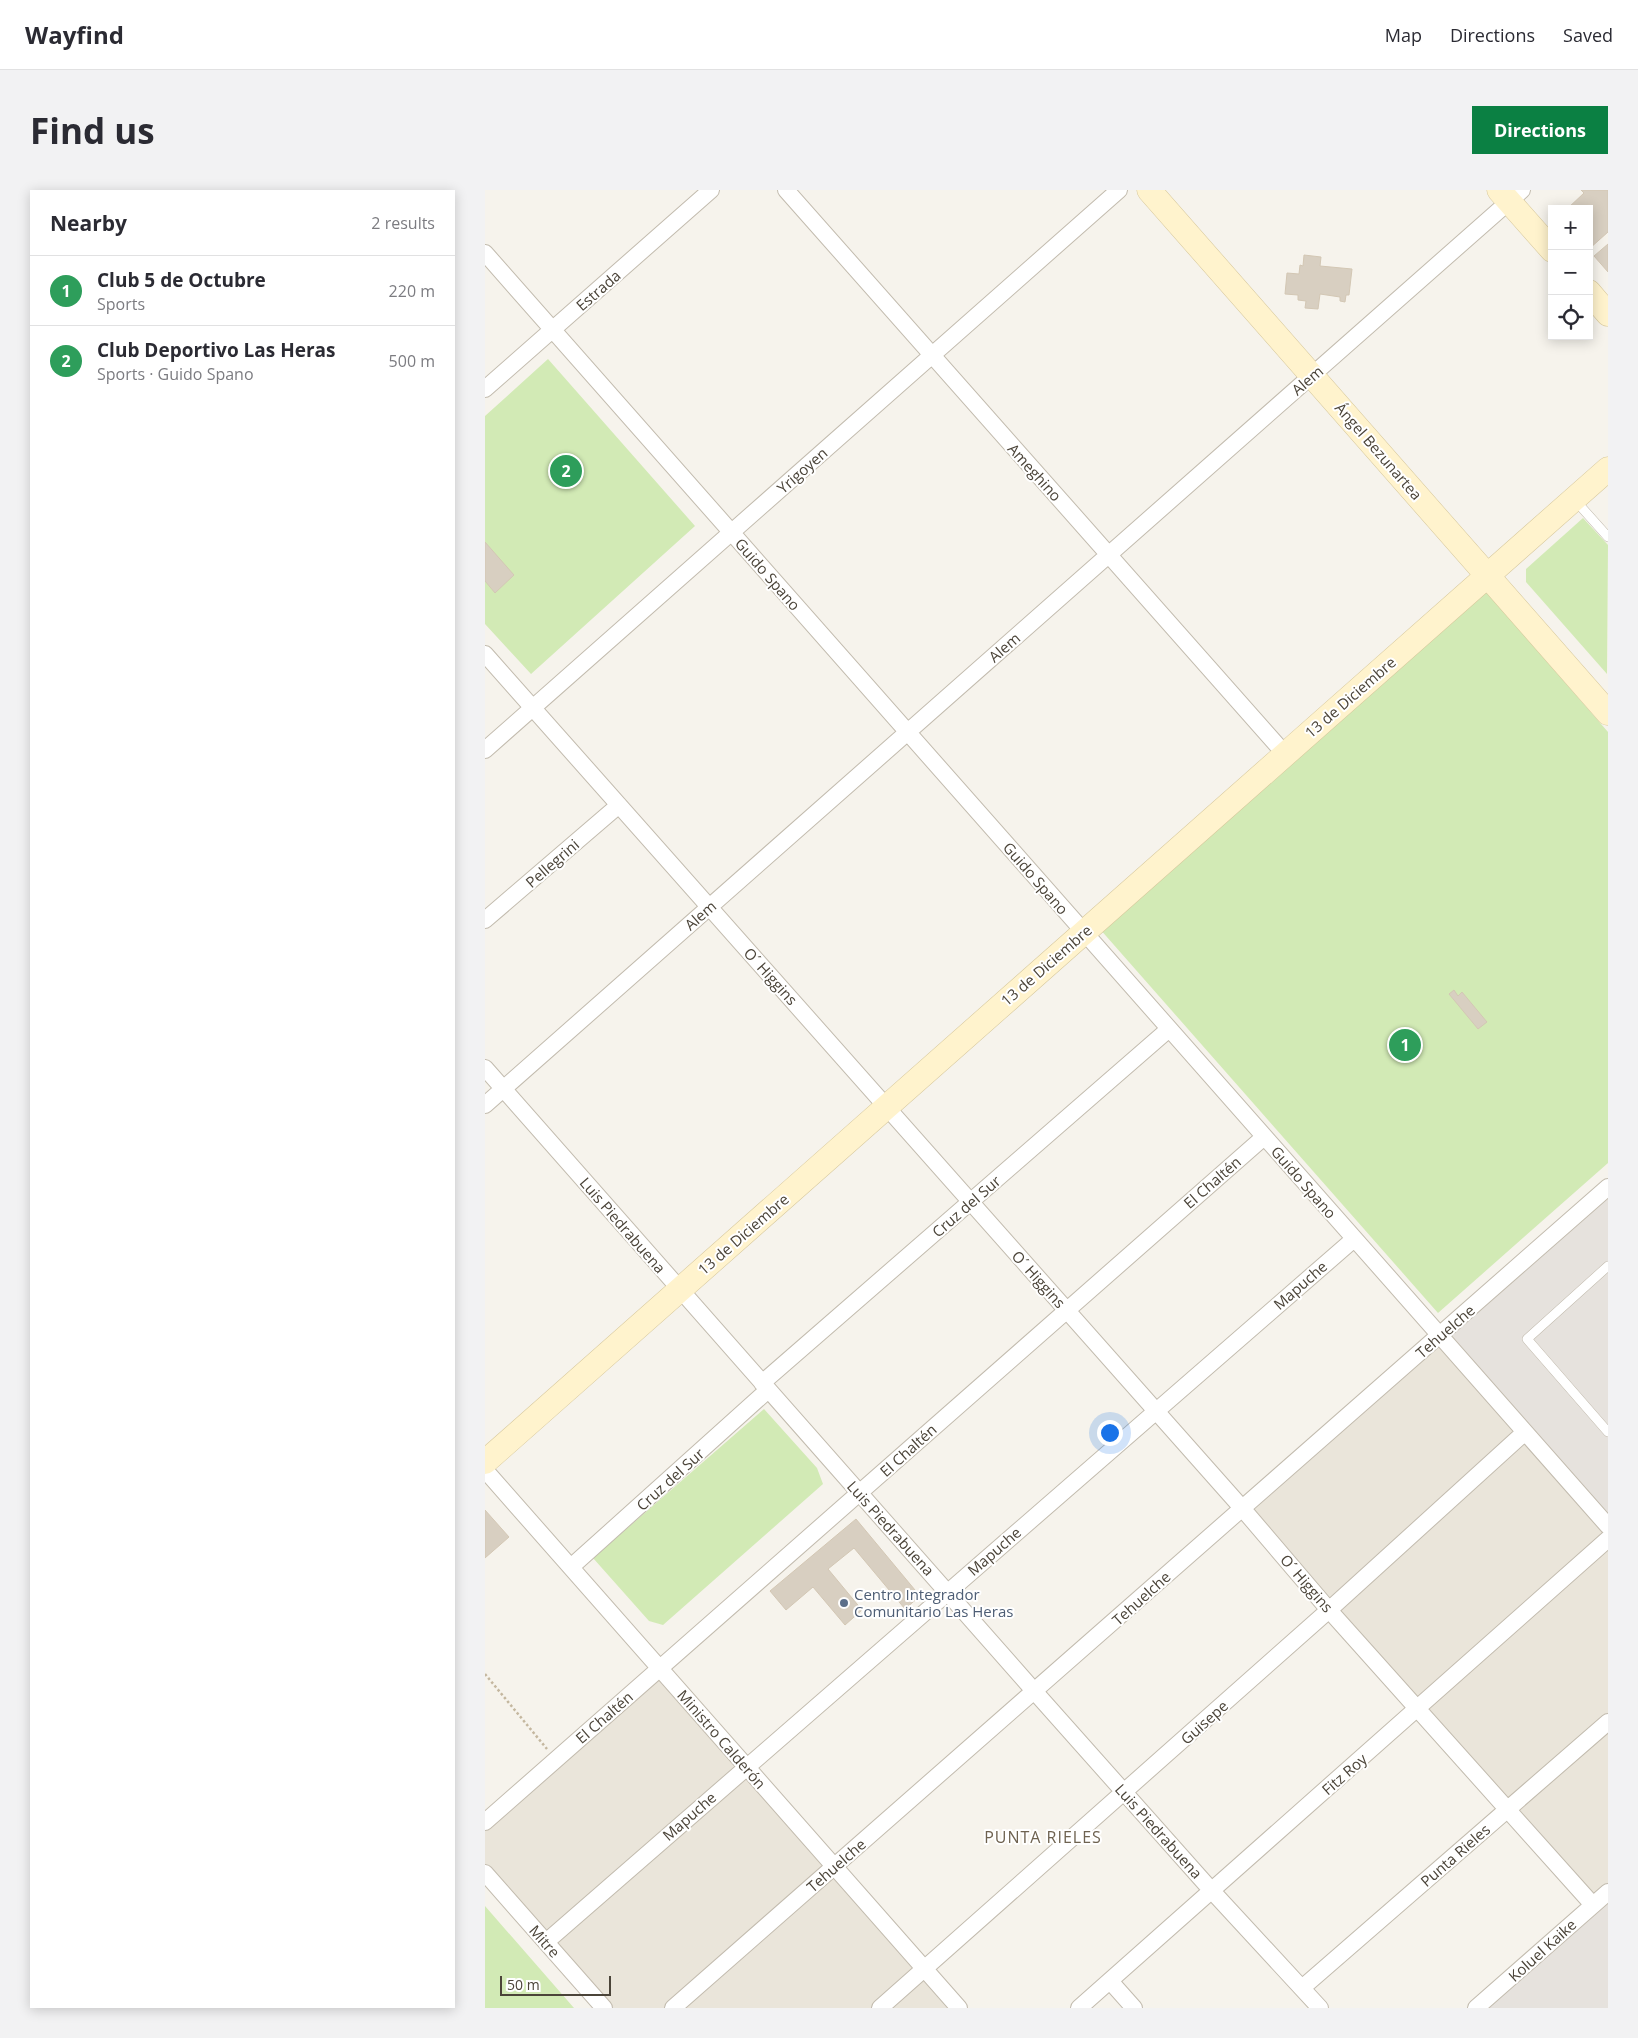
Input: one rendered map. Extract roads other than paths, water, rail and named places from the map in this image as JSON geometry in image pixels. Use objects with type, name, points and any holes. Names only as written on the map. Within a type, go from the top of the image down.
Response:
[{"type":"street","name":"Estrada","points":[[485,389],[711,190]]},
{"type":"street","name":"Ameghino","points":[[786,190],[1285,754]]},
{"type":"street","name":"Yrigoyen","points":[[485,750],[1119,190]]},
{"type":"street","name":"Ángel Bezunartea","points":[[1149,190],[1608,713]]},
{"type":"street","name":"Alem","points":[[485,1105],[1312,375],[1510,194]]},
{"type":"street","points":[[1510,194],[1548,245]]},
{"type":"street","name":"Guido Spano","points":[[485,253],[1608,1526]]},
{"type":"street","points":[[1592,295],[1608,314]]},
{"type":"street","name":"13 de Diciembre","points":[[485,1462],[1608,469]]},
{"type":"street","name":"O´ Higgins","points":[[485,654],[1242,1508],[1329,1610],[1593,1905]]},
{"type":"street","name":"Pellegrini","points":[[485,920],[619,805]]},
{"type":"street","name":"Cruz del Sur","points":[[571,1567],[765,1387],[971,1202],[1169,1029]]},
{"type":"street","name":"Luis Piedrabuena","points":[[485,1068],[1035,1692],[1212,1891],[1320,2008]]},
{"type":"street","name":"El Chaltén","points":[[485,1822],[1264,1137]]},
{"type":"street","name":"Tehuelche","points":[[673,2008],[1608,1187]]},
{"type":"street","name":"Mapuche","points":[[545,1942],[1354,1239]]},
{"type":"street","name":"Guisepe","points":[[880,2008],[1329,1610],[1525,1432]]},
{"type":"street","name":"Ministro Calderón","points":[[485,1470],[959,2008]]},
{"type":"street","name":"Fitz Roy","points":[[1079,2008],[1608,1539]]},
{"type":"street","name":"Punta Rieles","points":[[1302,1988],[1608,1722]]},
{"type":"street","name":"Mitre","points":[[485,1873],[604,2008]]},
{"type":"street","name":"Koluel Kaike","points":[[1477,2008],[1608,1892]]},
{"type":"street","points":[[1110,1981],[1134,2008]]},
{"type":"lane","points":[[1574,499],[1608,537]]},
{"type":"lane","points":[[1608,1266],[1527,1339],[1608,1432]]},
{"type":"place","name":"Club Deportivo Las Heras","points":[[566,471]]},
{"type":"place","name":"Club 5 de Octubre","points":[[1405,1045]]},
{"type":"place","name":"Centro Integrador Comunitario Las Heras","points":[[844,1603]]},
{"type":"district","name":"PUNTA RIELES","points":[[1043,1837]]}]
